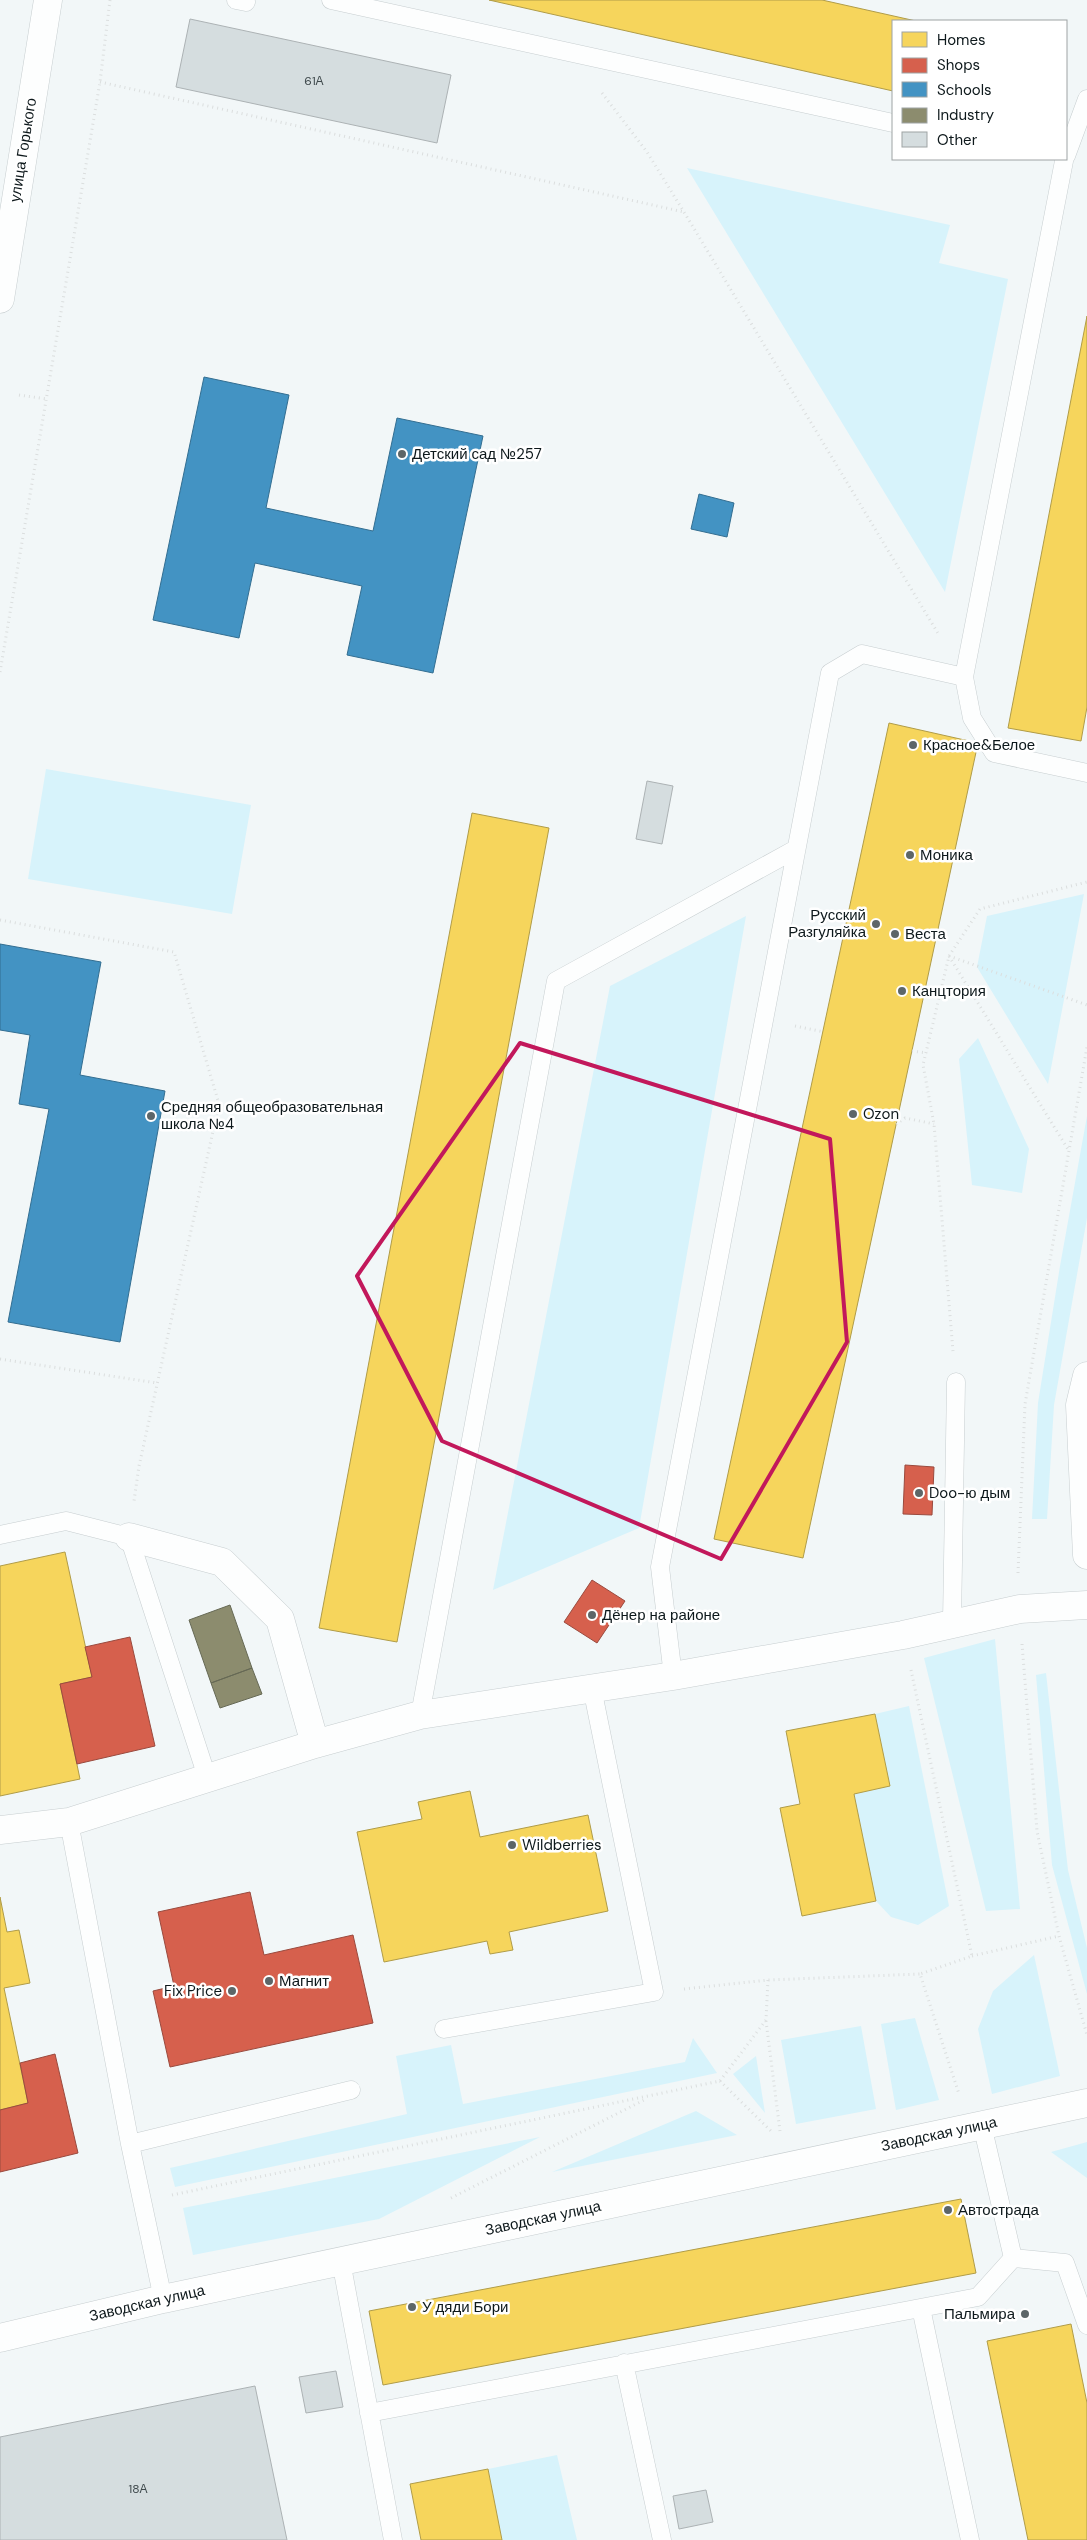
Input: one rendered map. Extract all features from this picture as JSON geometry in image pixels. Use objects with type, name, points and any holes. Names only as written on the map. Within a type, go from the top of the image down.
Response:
[{"type":"street","name":"улица Горького","points":[[0,299],[48,0]]},
{"type":"street","points":[[1087,1376],[1080,1405],[1087,1555]]},
{"type":"street","points":[[129,1537],[222,1562],[280,1619],[315,1744]]},
{"type":"street","points":[[0,1830],[69,1822],[315,1744],[420,1715],[673,1676],[903,1635],[952,1622],[1020,1609],[1087,1605]]},
{"type":"street","name":"Заводская улица","points":[[0,2338],[163,2299],[341,2261],[784,2154],[976,2127],[1087,2103]]},
{"type":"lane","points":[[332,0],[892,123]]},
{"type":"lane","points":[[1067,147],[1087,99]]},
{"type":"lane","points":[[1062,160],[964,677],[972,718],[994,753],[1087,773]]},
{"type":"lane","points":[[673,1676],[660,1568],[766,1020],[796,849],[830,673],[862,654],[964,677]]},
{"type":"lane","points":[[420,1715],[556,980],[796,849]]},
{"type":"lane","points":[[952,1622],[956,1382]]},
{"type":"lane","points":[[0,1535],[66,1521],[129,1537],[207,1778]]},
{"type":"lane","points":[[444,2029],[654,1992],[592,1688]]},
{"type":"lane","points":[[69,1822],[130,2144],[163,2299]]},
{"type":"lane","points":[[130,2144],[351,2090]]},
{"type":"lane","points":[[976,2127],[1013,2258]]},
{"type":"lane","points":[[369,2412],[978,2297],[1013,2258]]},
{"type":"lane","points":[[1013,2258],[1065,2263],[1087,2325]]},
{"type":"lane","points":[[341,2261],[393,2540]]},
{"type":"lane","points":[[921,2308],[970,2540]]},
{"type":"lane","points":[[624,2363],[662,2540]]},
{"type":"path","points":[[0,672],[100,82],[110,0]]},
{"type":"path","points":[[572,53],[647,152],[964,677]]},
{"type":"path","points":[[100,82],[684,212]]},
{"type":"path","points":[[19,395],[47,399]]},
{"type":"path","points":[[956,1382],[934,1124],[923,1064],[949,956],[980,909],[1087,882]]},
{"type":"path","points":[[0,920],[174,952],[219,1104],[139,1466],[129,1537]]},
{"type":"path","points":[[949,956],[1087,1005]]},
{"type":"path","points":[[949,956],[1069,1151]]},
{"type":"path","points":[[1018,1579],[1025,1404],[1087,1047]]},
{"type":"path","points":[[912,1051],[927,1053]]},
{"type":"path","points":[[896,1124],[905,1118],[934,1124]]},
{"type":"path","points":[[0,1359],[157,1383]]},
{"type":"path","points":[[1020,1609],[1037,1831],[1059,1936],[1087,2035]]},
{"type":"path","points":[[903,1635],[972,1956]]},
{"type":"path","points":[[654,1992],[768,1980],[920,1974],[972,1956],[1059,1936]]},
{"type":"path","points":[[920,1974],[976,2127]]},
{"type":"path","points":[[768,1980],[766,2020],[784,2154]]},
{"type":"path","points":[[142,2201],[652,2097],[720,2081],[766,2020]]},
{"type":"path","points":[[720,2081],[784,2154]]},
{"type":"path","points":[[448,2200],[652,2097]]},
{"type":"highlighted area","points":[[520,1043],[830,1139],[847,1342],[721,1559],[442,1441],[357,1276]]},
{"type":"shaded area","points":[[687,168],[950,225],[939,263],[1008,279],[945,592]]},
{"type":"shaded area","points":[[46,769],[251,805],[232,914],[28,879]]},
{"type":"shaded area","points":[[1084,894],[1048,1084],[977,967],[987,916]]},
{"type":"shaded area","points":[[746,916],[639,1528],[493,1590],[610,986]]},
{"type":"shaded area","points":[[978,1038],[1029,1149],[1022,1193],[972,1185],[959,1059]]},
{"type":"shaded area","points":[[1087,1116],[1087,1218],[1054,1405],[1047,1519],[1032,1519],[1038,1403]]},
{"type":"shaded area","points":[[995,1639],[1020,1909],[986,1911],[924,1658]]},
{"type":"shaded area","points":[[1046,1673],[1068,1870],[1087,1948],[1087,1994],[1052,1865],[1036,1675]]},
{"type":"shaded area","points":[[909,1706],[949,1906],[918,1925],[891,1917],[876,1901],[854,1794],[890,1786],[875,1714]]},
{"type":"shaded area","points":[[1034,1955],[1060,2076],[992,2094],[978,2029],[993,1991]]},
{"type":"shaded area","points":[[915,2018],[939,2100],[896,2110],[881,2024]]},
{"type":"shaded area","points":[[861,2026],[876,2109],[796,2124],[781,2040]]},
{"type":"shaded area","points":[[693,2038],[717,2073],[175,2187],[170,2168],[407,2114],[396,2056],[451,2045],[463,2104],[685,2062]]},
{"type":"shaded area","points":[[756,2056],[765,2113],[733,2074]]},
{"type":"shaded area","points":[[696,2111],[737,2135],[552,2172]]},
{"type":"shaded area","points":[[540,2137],[379,2219],[193,2255],[183,2208]]},
{"type":"shaded area","points":[[1087,2142],[1087,2178],[1051,2152]]},
{"type":"shaded area","points":[[557,2455],[577,2540],[502,2540],[488,2469]]},
{"type":"building: Homes","points":[[489,0],[822,0],[912,20],[892,20],[892,91]]},
{"type":"building: Homes","points":[[1087,316],[1087,707],[1081,741],[1008,728]]},
{"type":"building: Homes","points":[[889,723],[978,743],[803,1558],[714,1539]]},
{"type":"building: Homes","points":[[472,813],[549,828],[397,1642],[319,1628]]},
{"type":"building: Homes","points":[[65,1552],[92,1677],[60,1684],[80,1779],[0,1796],[0,1566]]},
{"type":"building: Homes","points":[[875,1714],[890,1786],[854,1794],[876,1901],[802,1916],[780,1808],[800,1804],[786,1731]]},
{"type":"building: Homes","points":[[470,1791],[480,1837],[588,1815],[608,1911],[509,1932],[513,1950],[490,1954],[487,1941],[384,1962],[357,1832],[422,1819],[418,1802]]},
{"type":"building: Homes","points":[[0,1897],[7,1932],[19,1930],[30,1983],[4,1988],[28,2103],[0,2110]]},
{"type":"building: Homes","points":[[961,2199],[976,2273],[383,2385],[369,2311]]},
{"type":"building: Homes","points":[[1071,2324],[1087,2403],[1087,2540],[1028,2540],[987,2341]]},
{"type":"building: Homes","points":[[488,2469],[502,2540],[421,2540],[410,2484]]},
{"type":"building: Shops","name":"Doo-ю дым","points":[[905,1465],[934,1467],[932,1515],[903,1514]]},
{"type":"building: Shops","name":"Дёнер на районе","points":[[592,1580],[625,1601],[597,1643],[564,1622]]},
{"type":"building: Shops","points":[[130,1637],[155,1746],[77,1764],[60,1684],[92,1677],[85,1647]]},
{"type":"building: Shops","name":"Магнит","points":[[250,1892],[264,1955],[353,1935],[373,2023],[170,2067],[153,1991],[174,1986],[158,1912]]},
{"type":"building: Shops","points":[[55,2054],[78,2153],[0,2172],[0,2110],[28,2103],[20,2063]]},
{"type":"building: Schools","points":[[204,377],[289,395],[266,508],[373,531],[397,418],[483,436],[433,673],[347,655],[362,586],[255,563],[239,638],[153,620]]},
{"type":"building: Schools","points":[[699,494],[734,503],[727,537],[691,529]]},
{"type":"building: Schools","points":[[0,944],[101,962],[80,1075],[165,1091],[120,1342],[8,1322],[49,1109],[19,1104],[30,1035],[0,1030]]},
{"type":"building: Industry","points":[[230,1605],[252,1668],[211,1683],[189,1620]]},
{"type":"building: Industry","points":[[252,1668],[262,1694],[220,1708],[211,1683]]},
{"type":"building: Other","points":[[190,19],[451,75],[437,143],[176,87]]},
{"type":"building: Other","points":[[647,781],[673,786],[662,844],[636,839]]},
{"type":"building: Other","points":[[336,2371],[343,2407],[306,2413],[299,2377]]},
{"type":"building: Other","points":[[255,2386],[287,2540],[0,2540],[0,2437]]},
{"type":"building: Other","points":[[706,2490],[713,2522],[679,2529],[673,2496]]},
{"type":"place","name":"Детский сад №257","points":[[402,454]]},
{"type":"place","name":"Красное&Белое","points":[[913,745]]},
{"type":"place","name":"Моника","points":[[910,855]]},
{"type":"place","name":"Русский Разгуляйка","points":[[876,924]]},
{"type":"place","name":"Веста","points":[[895,934]]},
{"type":"place","name":"Канцтория","points":[[902,991]]},
{"type":"place","name":"Ozon","points":[[853,1114]]},
{"type":"place","name":"Средняя общеобразовательная школа №4","points":[[151,1116]]},
{"type":"place","name":"Doo-ю дым","points":[[919,1493]]},
{"type":"place","name":"Дёнер на районе","points":[[592,1615]]},
{"type":"place","name":"Wildberries","points":[[512,1845]]},
{"type":"place","name":"Магнит","points":[[269,1981]]},
{"type":"place","name":"Fix Price","points":[[232,1991]]},
{"type":"place","name":"Автострада","points":[[948,2210]]},
{"type":"place","name":"У дяди Бори","points":[[412,2307]]},
{"type":"place","name":"Пальмира","points":[[1025,2314]]}]
